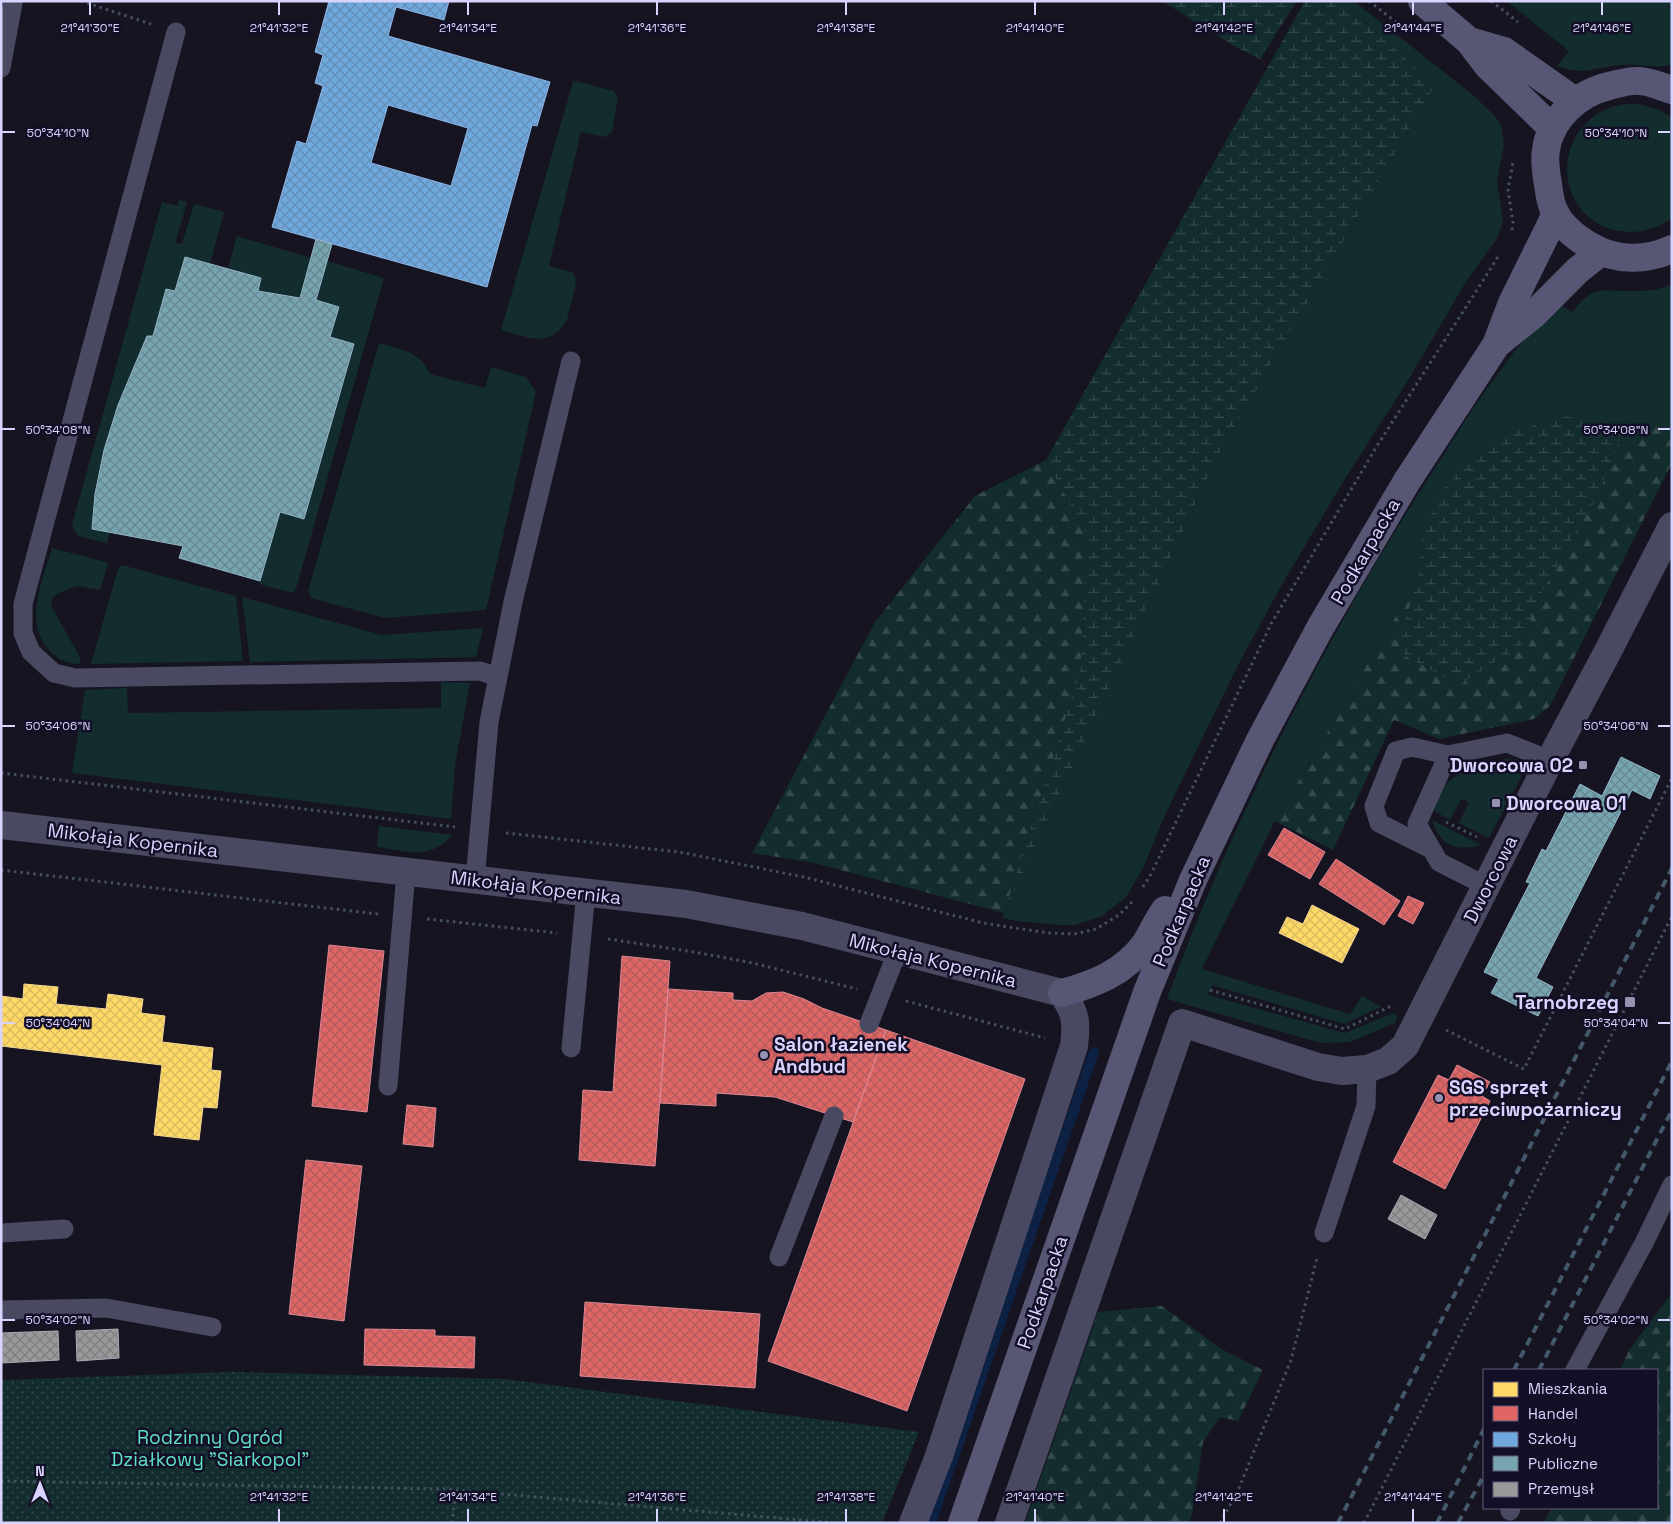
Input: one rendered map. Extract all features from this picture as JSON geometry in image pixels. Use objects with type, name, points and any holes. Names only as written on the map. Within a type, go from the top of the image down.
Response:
[{"type":"main road","points":[[1422,1],[1469,41],[1488,66],[1553,129]]},
{"type":"main road","points":[[1469,41],[1504,51],[1575,100]]},
{"type":"main road","points":[[1672,90],[1639,81],[1596,89],[1575,100],[1553,129],[1546,149],[1545,168],[1548,188],[1556,214],[1579,239],[1601,252],[1620,258],[1641,257],[1672,249]]},
{"type":"main road","name":"Podkarpacka","points":[[962,1523],[1147,992],[1192,880],[1260,740],[1320,628],[1407,481],[1496,345],[1512,303],[1556,214]]},
{"type":"main road","name":"Podkarpacka","points":[[1496,345],[1533,315],[1578,270],[1601,252]]},
{"type":"main road","points":[[1062,993],[1105,978],[1128,962],[1144,945],[1163,912],[1192,880]]},
{"type":"street","name":"Dworcowa","points":[[1367,1069],[1388,1061],[1405,1046],[1550,760],[1672,526]]},
{"type":"street","name":"Mikołaja Kopernika","points":[[1,825],[686,904],[802,926],[1062,993]]},
{"type":"street","points":[[913,1523],[939,1456],[1074,1046],[1076,1026],[1072,1007],[1062,993]]},
{"type":"street","points":[[1009,1523],[1182,1023],[1318,1067],[1342,1071],[1367,1069]]},
{"type":"lane","points":[[1,68],[14,3],[12,1]]},
{"type":"lane","points":[[176,32],[23,604],[23,633],[31,652],[54,673],[75,678],[480,671],[498,677]]},
{"type":"lane","points":[[474,880],[489,722],[513,602],[571,361]]},
{"type":"lane","points":[[1431,849],[1379,823],[1374,806],[1396,751],[1412,746],[1448,755],[1507,743],[1550,760]]},
{"type":"lane","points":[[1448,755],[1418,824],[1438,862],[1486,886]]},
{"type":"lane","points":[[388,1086],[406,872]]},
{"type":"lane","points":[[571,1048],[586,892]]},
{"type":"lane","points":[[869,1024],[898,950]]},
{"type":"lane","points":[[1324,1233],[1366,1106],[1367,1069]]},
{"type":"lane","points":[[779,1257],[834,1116]]},
{"type":"lane","points":[[1576,1369],[1644,1243],[1672,1185]]},
{"type":"lane","points":[[1,1233],[64,1229]]},
{"type":"lane","points":[[1,1310],[106,1308],[212,1327]]},
{"type":"path","points":[[81,1],[176,32]]},
{"type":"path","points":[[1370,1],[1408,32]]},
{"type":"path","points":[[1511,238],[1513,224],[1508,190],[1515,154]]},
{"type":"path","points":[[1142,889],[1272,624],[1382,438],[1500,254]]},
{"type":"path","points":[[1,773],[457,827]]},
{"type":"path","points":[[1210,990],[1345,1029],[1394,1005],[1524,1069],[1672,778]]},
{"type":"path","points":[[1424,811],[1504,851]]},
{"type":"path","points":[[504,833],[679,852],[804,877],[983,923],[1048,933],[1074,934],[1096,929],[1119,915],[1137,897]]},
{"type":"path","points":[[1,870],[382,914]]},
{"type":"path","points":[[1364,1523],[1672,916]]},
{"type":"path","points":[[417,918],[561,933]]},
{"type":"path","points":[[606,939],[752,963],[864,991]]},
{"type":"path","points":[[905,1001],[1074,1046]]},
{"type":"path","points":[[1220,1523],[1238,1493],[1291,1360],[1324,1233]]},
{"type":"path","points":[[1,1481],[456,1490],[835,1523]]},
{"type":"path","points":[[452,1523],[456,1490]]},
{"type":"green space","points":[[1162,1],[1297,1],[1260,59],[1234,46]]},
{"type":"green space","points":[[1305,1],[1342,1],[1435,85],[1221,450],[1004,913],[1081,668],[1087,535],[1046,460]]},
{"type":"green space","points":[[1342,1],[1354,1],[1473,95],[1495,116],[1501,125],[1504,145],[1497,181],[1503,220],[1500,231],[1496,240],[1467,280],[1409,379],[1343,482],[1280,588],[1238,665],[1165,815],[1143,868],[1126,897],[1102,916],[1075,925],[1058,925],[1003,918],[1221,450],[1435,85]]},
{"type":"green space","points":[[1506,1],[1672,1],[1672,65],[1621,65],[1583,71],[1575,71],[1557,66],[1569,51]]},
{"type":"green space","points":[[576,81],[614,91],[618,98],[612,132],[605,137],[581,132],[549,266],[572,272],[575,276],[576,283],[567,320],[561,329],[552,336],[541,339],[530,338],[501,330],[573,82]]},
{"type":"green space","points":[[1638,104],[1660,110],[1672,118],[1672,218],[1659,226],[1630,232],[1602,226],[1580,208],[1572,194],[1567,166],[1574,140],[1591,119],[1602,111],[1615,106]]},
{"type":"green space","points":[[179,200],[187,202],[175,243],[182,244],[194,204],[224,212],[210,264],[185,257],[175,291],[166,289],[153,336],[147,336],[118,405],[95,494],[92,528],[110,532],[107,543],[78,536],[72,527],[73,521],[162,202],[177,206]]},
{"type":"green space","points":[[237,236],[311,258],[300,298],[258,291],[261,278],[228,268]]},
{"type":"green space","points":[[327,261],[384,278],[296,589],[294,592],[289,592],[259,584],[280,512],[304,519],[354,345],[330,337],[339,307],[316,300]]},
{"type":"green space","points":[[1672,284],[1672,426],[1667,422],[1630,422],[1623,432],[1595,422],[1423,532],[1418,579],[1275,821],[1202,969],[1350,1014],[1362,996],[1381,1007],[1344,1024],[1212,985],[1208,995],[1345,1033],[1393,1013],[1397,1016],[1395,1023],[1350,1042],[1321,1043],[1167,999],[1222,861],[1285,728],[1320,662],[1394,534],[1464,423],[1503,366],[1554,300],[1572,312],[1593,292],[1605,290],[1647,291]]},
{"type":"green space","points":[[379,343],[409,352],[421,360],[430,374],[485,388],[491,367],[526,377],[536,392],[486,610],[385,618],[311,598],[308,591]]},
{"type":"green space","points":[[1563,416],[1595,422],[1623,432],[1597,497],[1538,599],[1521,647],[1480,670],[1460,685],[1405,656],[1401,633],[1418,579],[1423,532],[1445,487],[1482,448],[1505,435]]},
{"type":"green space","points":[[1630,422],[1668,422],[1672,426],[1672,463],[1550,706],[1534,719],[1439,739],[1394,720],[1333,850],[1275,821],[1418,579],[1578,492]]},
{"type":"green space","points":[[1046,460],[1087,535],[1081,669],[1004,913],[814,863],[752,853],[875,622],[975,496]]},
{"type":"green space","points":[[52,548],[108,564],[100,590],[77,586],[57,594],[52,599],[53,609],[80,657],[80,664],[67,662],[52,653],[41,639],[37,626],[37,600]]},
{"type":"green space","points":[[122,565],[236,596],[243,661],[91,664],[118,569]]},
{"type":"green space","points":[[242,597],[382,635],[483,628],[476,657],[250,662]]},
{"type":"green space","points":[[441,682],[470,683],[455,765],[451,819],[72,773],[85,690],[127,688],[128,713],[441,708]]},
{"type":"green space","points":[[1506,759],[1527,760],[1529,762],[1489,838],[1459,823],[1469,802],[1461,799],[1450,820],[1434,811],[1438,799],[1448,782],[1471,768]]},
{"type":"green space","points":[[1432,820],[1481,845],[1464,848],[1450,845],[1440,836]]},
{"type":"green space","points":[[379,826],[453,835],[435,848],[426,851],[408,852],[377,847]]},
{"type":"green space","points":[[1672,1293],[1672,1523],[1543,1523],[1551,1509],[1658,1509],[1658,1369],[1620,1369],[1629,1350]]},
{"type":"green space","points":[[1162,1306],[1223,1350],[1263,1370],[1238,1421],[1220,1417],[1203,1442],[1189,1523],[1025,1523],[1098,1312]]},
{"type":"green space","name":"Rodzinny Ogród Działkowy \"Siarkopol\"","points":[[232,1372],[505,1379],[919,1432],[882,1523],[1,1523],[1,1380]]},
{"type":"building: Mieszkania","points":[[1312,905],[1359,929],[1342,963],[1279,933],[1287,917],[1303,924]]},
{"type":"building: Mieszkania","points":[[24,984],[58,987],[56,1004],[106,1009],[108,994],[143,999],[141,1013],[165,1016],[162,1042],[213,1048],[211,1070],[221,1071],[217,1108],[203,1107],[199,1140],[154,1135],[162,1065],[1,1046],[1,996],[23,999]]},
{"type":"building: Handel","points":[[1284,828],[1325,852],[1310,879],[1268,855]]},
{"type":"building: Handel","points":[[1336,859],[1400,901],[1384,925],[1319,884]]},
{"type":"building: Handel","points":[[1408,896],[1424,903],[1413,924],[1398,916]]},
{"type":"building: Handel","points":[[329,945],[384,951],[367,1112],[312,1106]]},
{"type":"building: Handel","points":[[622,956],[670,961],[655,1166],[579,1160],[583,1090],[613,1092]]},
{"type":"building: Handel","points":[[668,989],[733,993],[733,1000],[752,1001],[766,993],[783,992],[822,1008],[886,1030],[853,1122],[775,1097],[716,1093],[716,1106],[660,1103]]},
{"type":"building: Handel","points":[[886,1030],[1025,1079],[907,1411],[768,1361]]},
{"type":"building: Handel","points":[[1457,1065],[1490,1082],[1482,1096],[1490,1101],[1445,1189],[1393,1162],[1438,1075],[1449,1080]]},
{"type":"building: Handel","points":[[407,1105],[436,1108],[433,1147],[403,1144]]},
{"type":"building: Handel","points":[[306,1160],[362,1166],[344,1321],[289,1314]]},
{"type":"building: Handel","points":[[585,1302],[760,1314],[755,1388],[580,1376]]},
{"type":"building: Handel","points":[[365,1329],[435,1330],[435,1336],[475,1337],[474,1368],[364,1365]]},
{"type":"building: Szkoły","points":[[329,1],[449,1],[444,20],[396,7],[388,36],[550,82],[537,126],[532,125],[487,287],[272,227],[297,141],[306,144],[323,86],[315,83],[323,55],[315,52]],"holes":[[[388,105],[468,128],[451,186],[371,163]]]},
{"type":"building: Publiczne","points":[[316,239],[332,244],[316,300],[339,307],[330,337],[354,344],[304,519],[280,512],[260,581],[179,558],[183,546],[92,529],[95,494],[104,450],[118,405],[147,336],[153,336],[166,289],[175,291],[185,257],[261,278],[258,291],[300,298]]},
{"type":"building: Publiczne","points":[[1621,757],[1660,776],[1650,799],[1632,790],[1536,978],[1553,987],[1538,1016],[1491,993],[1499,979],[1484,972],[1530,883],[1526,882],[1542,849],[1546,851],[1580,784],[1602,796]]},
{"type":"building: Przemysł","points":[[1401,1195],[1437,1215],[1425,1239],[1388,1219]]},
{"type":"building: Przemysł","points":[[118,1329],[119,1358],[77,1361],[76,1331]]},
{"type":"building: Przemysł","points":[[58,1331],[59,1360],[1,1363],[1,1333]]},
{"type":"waterway","points":[[931,1523],[1094,1052]]},
{"type":"railway","points":[[1338,1523],[1672,868]]},
{"type":"railway","points":[[1515,1369],[1672,1061]]},
{"type":"railway","points":[[1540,1369],[1672,1110]]},
{"type":"railway","points":[[1437,1523],[1483,1431]]},
{"type":"railway","points":[[1458,1523],[1483,1477]]},
{"type":"place","name":"Dworcowa 02","points":[[1583,765]]},
{"type":"place","name":"Dworcowa 01","points":[[1496,803]]},
{"type":"place","name":"Tarnobrzeg","points":[[1630,1002]]},
{"type":"place","name":"Salon łazienek Andbud","points":[[764,1055]]},
{"type":"place","name":"SGS sprzęt przeciwpożarniczy","points":[[1439,1098]]}]
